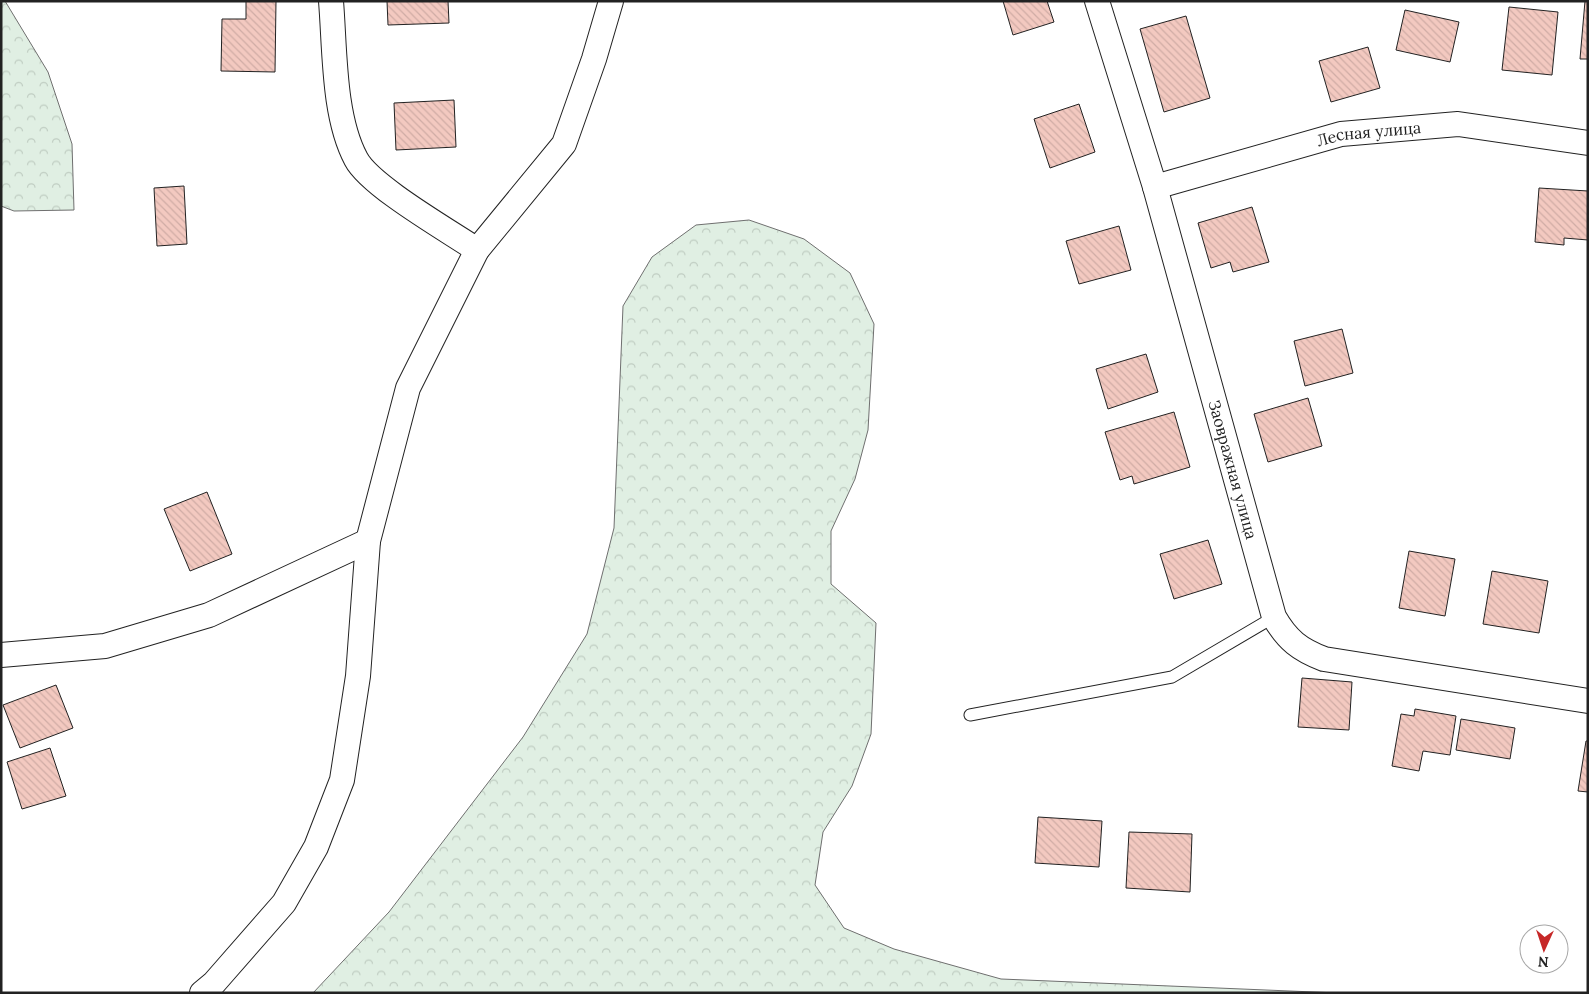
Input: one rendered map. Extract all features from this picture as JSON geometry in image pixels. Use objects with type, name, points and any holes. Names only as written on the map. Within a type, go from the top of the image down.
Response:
[{"type":"street","points":[[331,1],[340,111],[356,160],[381,186],[477,250]]},
{"type":"street","points":[[202,993],[214,983],[284,903],[316,847],[342,780],[358,676],[368,541],[408,388],[477,250],[564,144],[594,59],[611,1]]},
{"type":"street","name":"Заовражная улица","points":[[1097,1],[1155,187],[1274,617],[1284,635],[1302,650],[1324,659],[1588,701]]},
{"type":"street","name":"Лесная улица","points":[[1155,187],[1341,134],[1458,124],[1588,142]]},
{"type":"street","points":[[1,656],[105,646],[209,615],[368,541]]},
{"type":"lane","points":[[970,714],[1172,677],[1274,617]]},
{"type":"green space","points":[[1,1],[5,1],[48,72],[72,144],[74,210],[14,211],[1,206]]},
{"type":"green space","points":[[749,220],[804,239],[850,273],[874,324],[868,430],[855,479],[831,531],[831,584],[876,623],[871,734],[852,786],[823,832],[815,885],[844,928],[894,949],[1001,979],[1338,993],[313,993],[389,912],[523,737],[587,634],[614,528],[623,306],[652,257],[696,225]]},
{"type":"building","points":[[246,1],[276,1],[275,72],[221,71],[222,19],[246,19]]},
{"type":"building","points":[[387,1],[448,1],[449,23],[388,25]]},
{"type":"building","points":[[1003,1],[1047,1],[1054,22],[1013,35]]},
{"type":"building","points":[[1585,1],[1588,1],[1588,59],[1580,59]]},
{"type":"building","points":[[1509,7],[1558,12],[1552,75],[1502,70]]},
{"type":"building","points":[[1405,10],[1459,22],[1450,62],[1396,50]]},
{"type":"building","points":[[1186,16],[1210,98],[1164,112],[1140,29]]},
{"type":"building","points":[[1368,47],[1380,88],[1331,102],[1319,61]]},
{"type":"building","points":[[454,100],[456,147],[396,150],[394,103]]},
{"type":"building","points":[[1079,104],[1095,152],[1050,168],[1034,119]]},
{"type":"building","points":[[184,186],[187,244],[157,246],[154,188]]},
{"type":"building","points":[[1539,188],[1588,191],[1588,240],[1564,238],[1564,245],[1535,242]]},
{"type":"building","points":[[1252,207],[1269,262],[1233,272],[1230,262],[1211,268],[1198,223]]},
{"type":"building","points":[[1119,226],[1131,270],[1079,284],[1066,241]]},
{"type":"building","points":[[1342,329],[1353,373],[1305,386],[1294,341]]},
{"type":"building","points":[[1146,354],[1158,392],[1108,409],[1096,369]]},
{"type":"building","points":[[1308,398],[1322,446],[1268,462],[1254,414]]},
{"type":"building","points":[[1174,412],[1190,467],[1134,484],[1132,476],[1120,480],[1105,432]]},
{"type":"building","points":[[207,492],[232,554],[190,571],[164,509]]},
{"type":"building","points":[[1208,540],[1222,584],[1174,599],[1160,554]]},
{"type":"building","points":[[1409,551],[1455,559],[1445,616],[1399,608]]},
{"type":"building","points":[[1492,571],[1548,581],[1539,633],[1483,624]]},
{"type":"building","points":[[1302,678],[1352,682],[1349,730],[1298,727]]},
{"type":"building","points":[[56,685],[73,728],[20,748],[3,705]]},
{"type":"building","points":[[1415,709],[1456,716],[1450,755],[1423,751],[1419,771],[1392,766],[1401,714],[1414,716]]},
{"type":"building","points":[[1461,719],[1515,728],[1510,759],[1456,750]]},
{"type":"building","points":[[1586,741],[1588,741],[1588,792],[1578,791]]},
{"type":"building","points":[[50,748],[66,796],[22,809],[7,762]]},
{"type":"building","points":[[1038,817],[1102,821],[1099,867],[1035,863]]},
{"type":"building","points":[[1129,832],[1192,834],[1190,892],[1126,888]]}]
